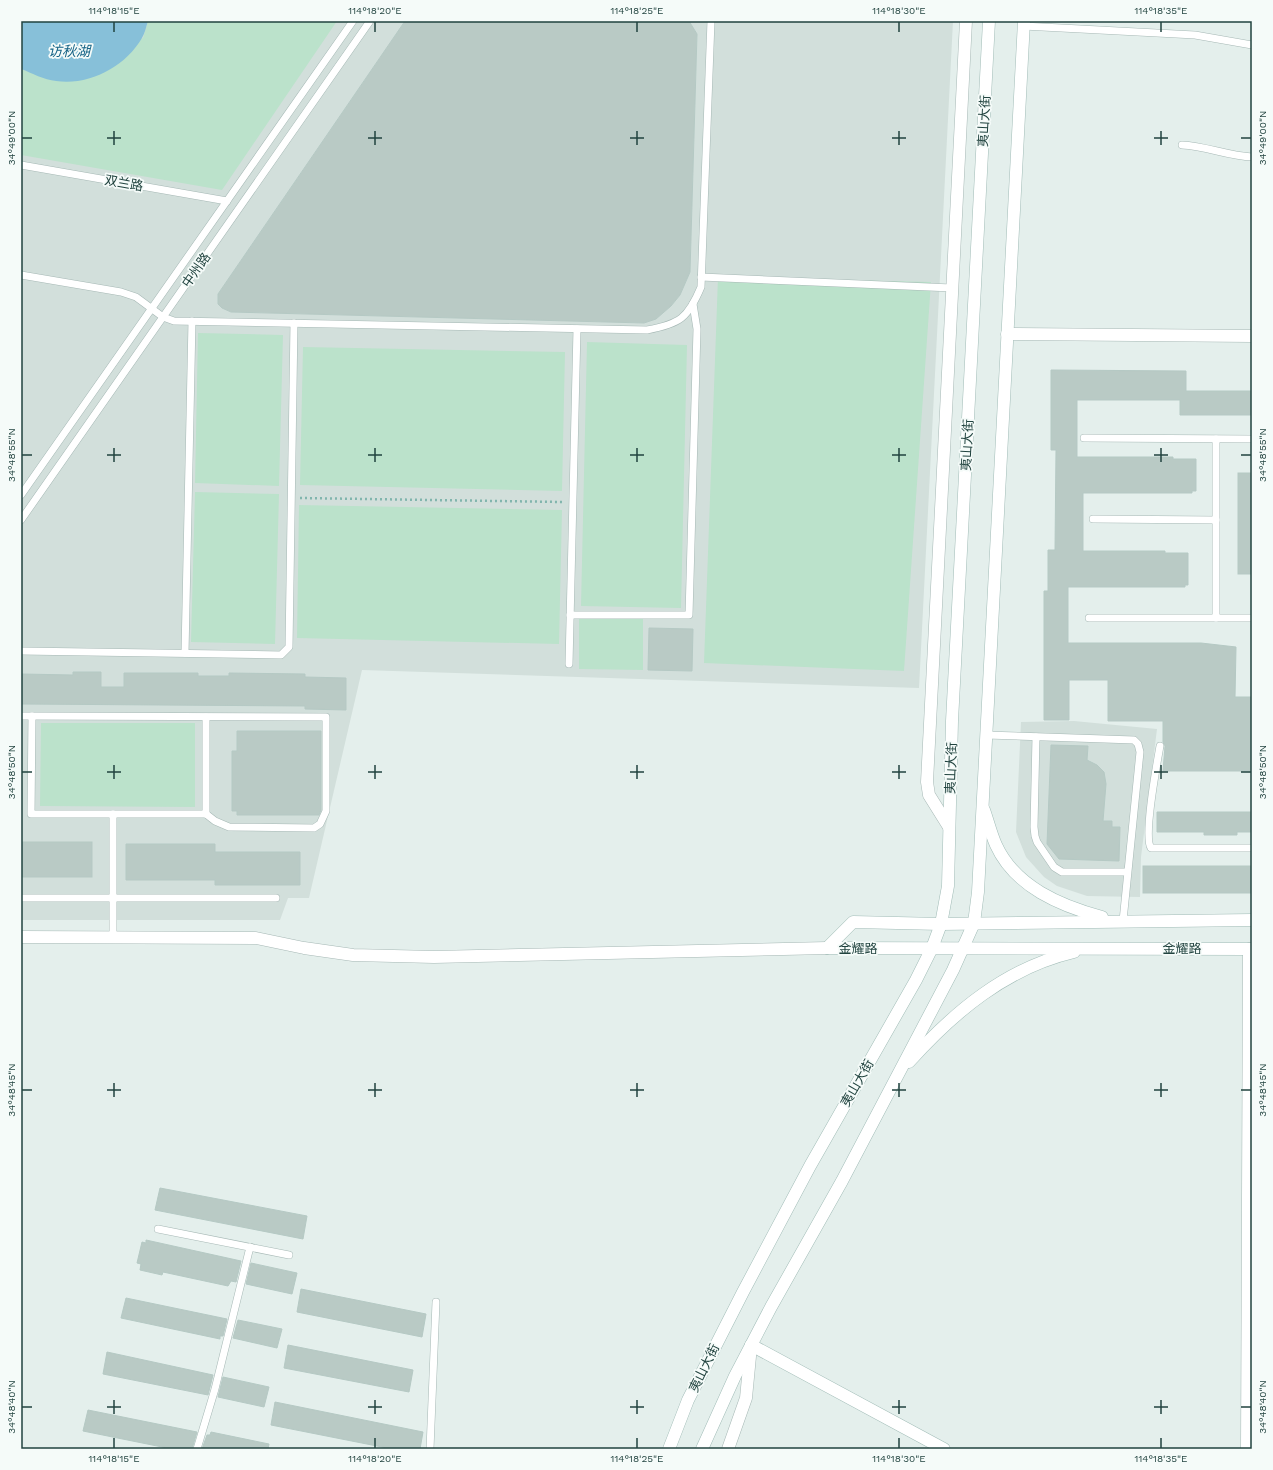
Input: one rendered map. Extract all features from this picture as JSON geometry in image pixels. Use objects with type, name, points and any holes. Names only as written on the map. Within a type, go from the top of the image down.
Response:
[{"type":"main road","points":[[949,827],[929,795],[927,782],[966,21]]},
{"type":"main road","name":"夷山大街","points":[[668,1449],[688,1400],[742,1292],[810,1166],[932,948],[941,924],[948,886],[952,721],[989,21]]},
{"type":"main road","points":[[702,1449],[718,1412],[751,1345],[842,1181],[963,948],[974,923],[978,892],[1023,24]]},
{"type":"main road","points":[[1007,334],[1252,336]]},
{"type":"main road","points":[[982,804],[996,845],[1007,863],[1025,882],[1052,899],[1094,915],[1119,921]]},
{"type":"main road","name":"金耀路","points":[[827,948],[853,922],[941,924],[1252,920]]},
{"type":"main road","points":[[21,938],[256,938],[304,948],[353,955],[434,957],[827,948]]},
{"type":"main road","points":[[898,1075],[939,1029],[971,1003],[1005,979],[1061,955],[1094,947]]},
{"type":"main road","name":"金耀路","points":[[827,948],[1250,948]]},
{"type":"main road","points":[[1247,1449],[1250,1352],[1250,948]]},
{"type":"main road","points":[[728,1449],[746,1398],[751,1345]]},
{"type":"main road","points":[[751,1345],[944,1449]]},
{"type":"lane","name":"中州路","points":[[21,495],[353,21]]},
{"type":"lane","name":"中州路","points":[[21,520],[370,21]]},
{"type":"lane","points":[[21,275],[121,292],[136,297],[163,317],[174,321],[647,330],[670,326],[685,316],[693,304],[701,287],[711,21]]},
{"type":"lane","points":[[1023,24],[1195,35],[1252,45]]},
{"type":"lane","points":[[1182,145],[1200,146],[1228,154],[1252,157]]},
{"type":"lane","name":"双兰路","points":[[21,164],[227,201]]},
{"type":"lane","points":[[701,277],[952,288]]},
{"type":"lane","points":[[570,615],[689,615],[697,329],[693,304]]},
{"type":"lane","points":[[185,653],[192,321]]},
{"type":"lane","points":[[21,651],[281,655],[289,647],[294,323]]},
{"type":"lane","points":[[569,664],[577,329]]},
{"type":"lane","points":[[1084,438],[1252,438]]},
{"type":"lane","points":[[1216,438],[1216,618]]},
{"type":"lane","points":[[1093,519],[1216,520]]},
{"type":"lane","points":[[1089,618],[1252,618]]},
{"type":"lane","points":[[21,716],[32,716],[206,717],[326,717],[326,811],[320,824],[314,828],[229,827],[215,822],[206,814],[31,814],[32,716]]},
{"type":"lane","points":[[206,717],[206,814]]},
{"type":"lane","points":[[986,735],[1134,740],[1138,744],[1140,752],[1127,872],[1119,921]]},
{"type":"lane","points":[[1036,737],[1034,826],[1037,842],[1045,854],[1054,867],[1062,872],[1127,872]]},
{"type":"lane","points":[[1160,746],[1150,810],[1148,838],[1151,848],[1252,848]]},
{"type":"lane","points":[[113,814],[113,938]]},
{"type":"lane","points":[[21,898],[276,898]]},
{"type":"lane","points":[[158,1229],[289,1255]]},
{"type":"lane","points":[[198,1449],[215,1389],[250,1247]]},
{"type":"lane","points":[[430,1449],[436,1302]]},
{"type":"path","points":[[291,498],[573,502]]},
{"type":"shaded area","points":[[21,21],[405,21],[218,294],[218,304],[222,308],[231,312],[644,323],[656,319],[671,306],[680,295],[690,272],[697,34],[689,21],[953,21],[919,688],[362,670],[309,898],[288,898],[280,920],[21,920]]},
{"type":"shaded area","points":[[1074,721],[1157,729],[1141,857],[1140,897],[1087,896],[1057,886],[1044,877],[1026,857],[1016,832],[1021,722]]},
{"type":"green space","points":[[148,21],[337,21],[222,190],[21,155],[21,69],[56,81],[143,38]]},
{"type":"green space","points":[[718,277],[931,282],[904,671],[704,663]]},
{"type":"green space","points":[[198,333],[283,335],[279,486],[195,483]]},
{"type":"green space","points":[[587,342],[687,345],[681,608],[581,606]]},
{"type":"green space","points":[[303,347],[565,352],[562,491],[300,485]]},
{"type":"green space","points":[[195,492],[279,494],[275,644],[191,642]]},
{"type":"green space","points":[[299,505],[562,510],[559,644],[297,638]]},
{"type":"green space","points":[[579,619],[643,619],[643,670],[579,669]]},
{"type":"green space","points":[[41,723],[195,723],[195,807],[40,806]]},
{"type":"water","name":"访秋湖","points":[[21,21],[148,21],[143,36],[135,48],[116,66],[93,77],[68,82],[47,79],[21,69]]},
{"type":"building","points":[[405,21],[689,21],[697,34],[690,272],[680,295],[671,306],[656,319],[644,323],[231,312],[222,308],[218,304],[218,294]]},
{"type":"building","points":[[1051,370],[1186,371],[1186,391],[1252,391],[1252,415],[1180,415],[1180,400],[1077,400],[1077,457],[1173,457],[1173,459],[1196,459],[1196,491],[1192,491],[1192,493],[1083,493],[1083,551],[1165,551],[1165,553],[1188,553],[1188,585],[1185,585],[1185,587],[1068,587],[1068,643],[1201,643],[1236,647],[1235,697],[1252,697],[1252,771],[1163,771],[1165,746],[1163,742],[1163,721],[1108,721],[1108,680],[1069,680],[1069,720],[1044,720],[1044,591],[1048,591],[1048,550],[1055,550],[1056,450],[1051,450]]},
{"type":"building","points":[[1238,473],[1252,473],[1252,574],[1238,574]]},
{"type":"building","points":[[649,628],[693,629],[692,671],[648,670]]},
{"type":"building","points":[[73,672],[101,672],[101,687],[124,687],[124,673],[198,673],[198,676],[229,676],[229,673],[305,674],[305,677],[346,678],[346,710],[305,709],[305,706],[21,704],[21,674],[73,675]]},
{"type":"building","points":[[237,731],[321,731],[321,810],[319,815],[237,815],[237,811],[232,811],[232,751],[237,751]]},
{"type":"building","points":[[1051,745],[1088,746],[1087,760],[1097,765],[1104,772],[1106,784],[1103,821],[1112,821],[1112,827],[1120,827],[1119,861],[1059,859],[1047,844]]},
{"type":"building","points":[[1157,812],[1252,812],[1252,832],[1237,832],[1237,835],[1204,835],[1204,832],[1157,832]]},
{"type":"building","points":[[21,842],[92,842],[92,877],[21,877]]},
{"type":"building","points":[[126,844],[215,844],[215,852],[300,852],[300,885],[215,885],[215,880],[126,880]]},
{"type":"building","points":[[1143,866],[1252,866],[1252,893],[1143,893]]},
{"type":"building","points":[[160,1188],[307,1216],[303,1239],[155,1210]]},
{"type":"building","points":[[146,1240],[241,1261],[236,1282],[231,1281],[228,1286],[163,1272],[162,1275],[140,1270],[141,1264],[137,1263],[142,1242],[146,1243]]},
{"type":"building","points":[[251,1263],[297,1273],[292,1294],[246,1284]]},
{"type":"building","points":[[301,1289],[426,1314],[422,1337],[297,1312]]},
{"type":"building","points":[[126,1298],[227,1319],[223,1336],[220,1336],[220,1339],[121,1318]]},
{"type":"building","points":[[238,1320],[282,1329],[277,1348],[233,1338]]},
{"type":"building","points":[[288,1345],[413,1370],[409,1392],[284,1368]]},
{"type":"building","points":[[107,1352],[213,1375],[208,1395],[103,1374]]},
{"type":"building","points":[[223,1377],[269,1387],[264,1407],[218,1397]]},
{"type":"building","points":[[275,1402],[423,1432],[420,1449],[392,1449],[271,1425]]},
{"type":"building","points":[[88,1410],[197,1432],[192,1449],[172,1449],[83,1431]]},
{"type":"building","points":[[211,1432],[269,1444],[268,1449],[202,1449],[207,1435],[210,1435]]}]
